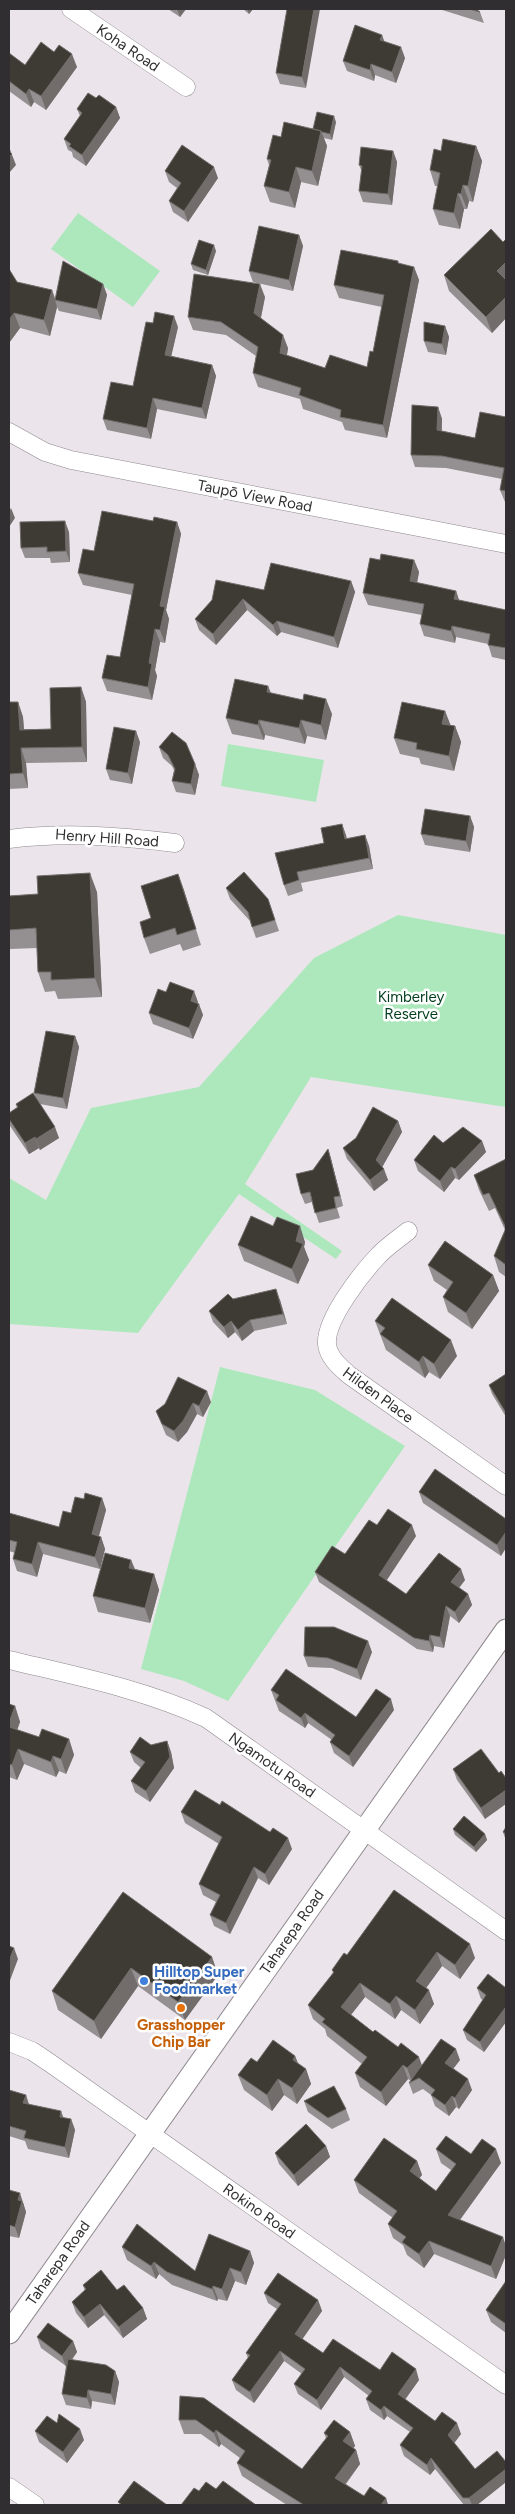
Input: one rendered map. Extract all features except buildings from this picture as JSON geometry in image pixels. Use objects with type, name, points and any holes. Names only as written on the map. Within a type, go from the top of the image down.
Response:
[{"type":"street","name":"Koha Road","points":[[71,9],[186,87]]},
{"type":"street","name":"Taupō View Road","points":[[9,432],[45,452],[79,462],[506,544]]},
{"type":"street","name":"Henry Hill Road","points":[[9,838],[48,834],[106,835],[175,843]]},
{"type":"street","name":"Hilden Place","points":[[408,1231],[378,1255],[335,1313],[327,1332],[326,1346],[334,1360],[349,1375],[506,1486]]},
{"type":"street","name":"Taharepa Road","points":[[9,2332],[506,1630]]},
{"type":"street","name":"Ngamotu Road","points":[[9,1660],[143,1693],[198,1714],[233,1736],[506,1931]]},
{"type":"street","name":"Rokino Road","points":[[9,2042],[32,2051],[506,2385]]},
{"type":"street","points":[[9,2487],[35,2505]]},
{"type":"green space","points":[[78,213],[160,271],[133,307],[51,249]]},
{"type":"green space","points":[[228,744],[324,760],[316,802],[221,786]]},
{"type":"green space","name":"Kimberley Reserve","points":[[398,915],[506,935],[506,1107],[311,1077],[245,1184],[342,1251],[336,1259],[239,1194],[138,1333],[9,1324],[9,1178],[46,1200],[91,1108],[199,1087],[314,958]]},
{"type":"green space","points":[[220,1367],[315,1390],[405,1446],[228,1701],[184,1681],[141,1669]]},
{"type":"place","name":"Hilltop Super Foodmarket","points":[[144,1981]]},
{"type":"place","name":"Grasshopper Chip Bar","points":[[181,2008]]}]
